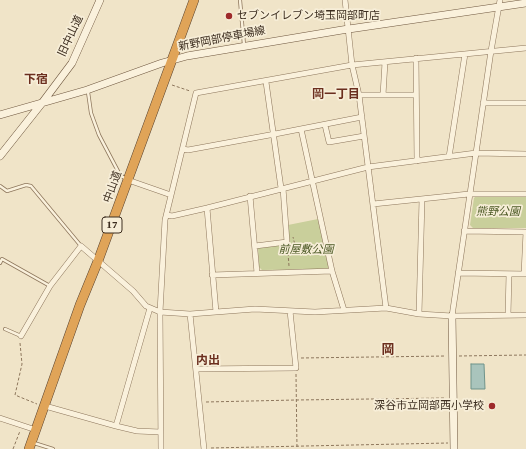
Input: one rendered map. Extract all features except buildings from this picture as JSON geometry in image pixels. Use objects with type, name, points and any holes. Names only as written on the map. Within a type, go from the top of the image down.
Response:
[{"type":"highway","name":"中山道","points":[[31,446],[80,305],[98,261],[194,0]]},
{"type":"main road","name":"旧中山道","points":[[0,156],[72,62],[100,0]]},
{"type":"main road","name":"新野岡部停車場線","points":[[0,115],[87,90],[171,60],[187,56],[499,3],[526,3]]},
{"type":"main road","points":[[452,316],[454,446]]},
{"type":"street","points":[[345,0],[347,29],[352,65],[359,95],[386,308]]},
{"type":"street","points":[[452,316],[469,194],[499,3]]},
{"type":"street","points":[[161,449],[160,312],[165,220],[196,93],[266,82],[352,65],[526,48]]},
{"type":"street","points":[[449,157],[465,54]]},
{"type":"street","points":[[416,58],[417,161]]},
{"type":"street","points":[[383,95],[385,62]]},
{"type":"street","points":[[255,246],[287,242],[282,188],[266,82]]},
{"type":"street","points":[[359,95],[416,95]]},
{"type":"street","points":[[483,103],[526,103]]},
{"type":"street","points":[[183,150],[362,117]]},
{"type":"street","points":[[325,124],[328,142],[364,136]]},
{"type":"street","points":[[300,129],[332,271],[344,310]]},
{"type":"street","points":[[166,215],[172,216],[207,208],[368,167],[476,153],[526,154]]},
{"type":"street","points":[[128,180],[171,195]]},
{"type":"street","points":[[373,204],[469,194],[526,194]]},
{"type":"street","points":[[250,196],[257,273]]},
{"type":"street","points":[[419,314],[422,199]]},
{"type":"street","points":[[207,208],[216,312]]},
{"type":"street","points":[[458,273],[525,274],[526,232],[464,231]]},
{"type":"street","points":[[22,336],[50,286],[81,246],[133,290],[150,308],[160,312],[190,314],[242,309],[290,311],[386,308],[419,314],[452,316],[526,315]]},
{"type":"street","points":[[212,275],[332,271]]},
{"type":"street","points":[[508,316],[509,274]]},
{"type":"street","points":[[116,426],[150,308]]},
{"type":"street","points":[[196,369],[296,368],[290,311]]},
{"type":"street","points":[[190,314],[204,449]]},
{"type":"street","points":[[45,406],[137,431],[160,432]]},
{"type":"street","points":[[0,418],[36,430]]},
{"type":"lane","points":[[240,0],[244,46]]},
{"type":"lane","points":[[87,90],[91,113],[99,135],[120,175],[128,180]]},
{"type":"lane","points":[[0,186],[7,191],[26,185],[31,186],[81,246]]},
{"type":"lane","points":[[0,263],[2,259],[50,286]]},
{"type":"lane","points":[[5,329],[22,336]]},
{"type":"lane","points":[[31,446],[53,449]]},
{"type":"path","points":[[170,84],[196,93]]},
{"type":"path","points":[[278,243],[282,250],[288,252],[293,250],[295,247]]},
{"type":"path","points":[[288,252],[289,272]]},
{"type":"path","points":[[22,336],[20,340],[22,364],[15,395],[45,406]]},
{"type":"path","points":[[295,358],[526,355]]},
{"type":"path","points":[[296,368],[297,449]]},
{"type":"path","points":[[200,403],[453,398]]},
{"type":"path","points":[[13,449],[22,425]]},
{"type":"path","points":[[204,449],[297,446],[454,446]]},
{"type":"green space","name":"熊野公園","points":[[476,196],[526,197],[526,228],[473,228],[470,225],[474,198]]},
{"type":"green space","name":"前屋敷公園","points":[[318,219],[329,267],[327,269],[262,270],[259,267],[258,247],[289,244],[288,225]]},
{"type":"water","points":[[471,364],[484,364],[485,389],[471,389]]},
{"type":"place","name":"セブンイレブン埼玉岡部町店","points":[[229,16]]},
{"type":"place","name":"深谷市立岡部西小学校","points":[[492,406]]},
{"type":"district","name":"下宿","points":[[36,80]]},
{"type":"district","name":"岡一丁目","points":[[336,95]]},
{"type":"district","name":"岡","points":[[388,351]]},
{"type":"district","name":"内出","points":[[208,361]]}]
